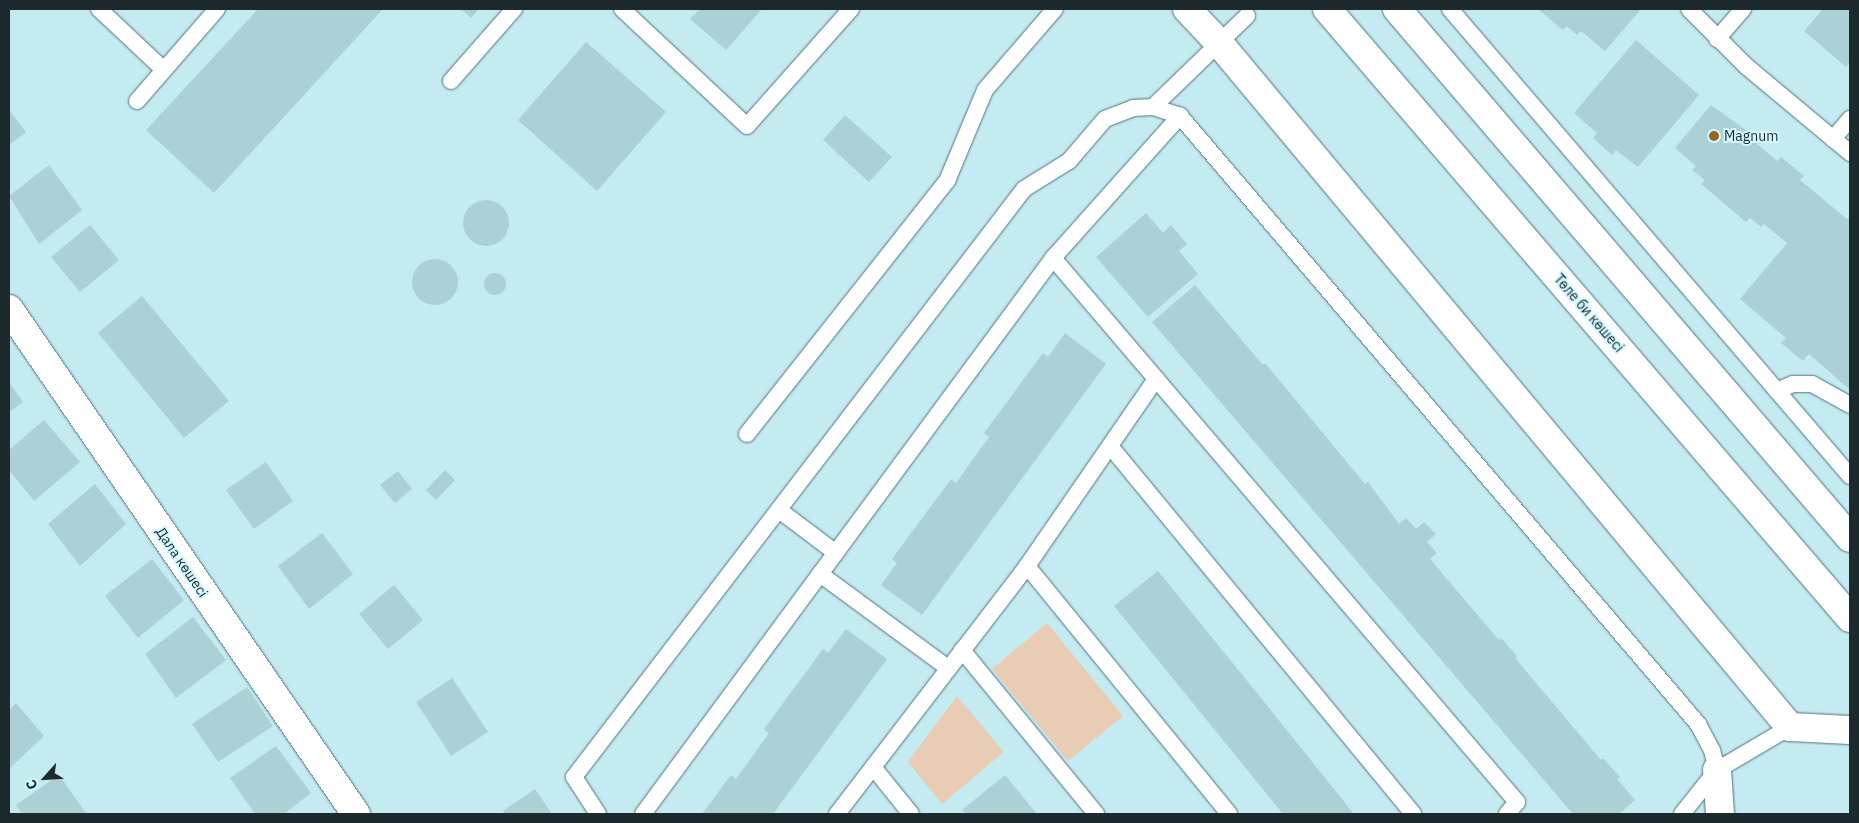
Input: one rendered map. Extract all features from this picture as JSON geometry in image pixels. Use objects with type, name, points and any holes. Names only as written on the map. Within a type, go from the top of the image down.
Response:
[{"type":"street","points":[[1187,9],[1219,43],[1790,727],[1850,730]]},
{"type":"street","name":"Төле би көшесі","points":[[1327,9],[1850,618]]},
{"type":"street","points":[[1397,9],[1850,538]]},
{"type":"street","name":"Дала көшесі","points":[[9,309],[356,814]]},
{"type":"street","points":[[1717,770],[1720,814]]},
{"type":"lane","points":[[99,9],[163,69]]},
{"type":"lane","points":[[136,101],[217,9]]},
{"type":"lane","points":[[451,81],[514,9]]},
{"type":"lane","points":[[622,9],[747,126],[851,9]]},
{"type":"lane","points":[[747,434],[948,181],[985,90],[1055,9]]},
{"type":"lane","points":[[1450,9],[1850,476]]},
{"type":"lane","points":[[1718,39],[1743,9]]},
{"type":"lane","points":[[1692,10],[1718,39],[1850,153]]},
{"type":"lane","points":[[1153,107],[1247,16]]},
{"type":"lane","points":[[598,814],[574,777],[1024,189],[1069,160],[1105,119],[1132,108],[1153,107],[1180,116],[1698,724],[1712,750],[1717,770]]},
{"type":"lane","points":[[643,814],[1054,258],[1180,116]]},
{"type":"lane","points":[[1833,139],[1850,119]]},
{"type":"lane","points":[[1054,258],[1517,802],[1507,814]]},
{"type":"lane","points":[[837,814],[1027,566],[1156,379]]},
{"type":"lane","points":[[1777,391],[1793,384],[1807,383],[1850,405]]},
{"type":"lane","points":[[1110,446],[1413,814]]},
{"type":"lane","points":[[779,510],[836,553]]},
{"type":"lane","points":[[1027,566],[1229,814]]},
{"type":"lane","points":[[820,574],[948,668]]},
{"type":"lane","points":[[962,650],[1096,814]]},
{"type":"lane","points":[[1682,814],[1717,770],[1790,727]]},
{"type":"lane","points":[[873,767],[911,814]]},
{"type":"shaded area","points":[[1047,623],[1123,716],[1068,761],[992,669]]},
{"type":"shaded area","points":[[957,696],[1004,752],[942,804],[908,762]]},
{"type":"building","points":[[258,9],[383,9],[214,193],[146,130]]},
{"type":"building","points":[[461,9],[479,9],[471,18]]},
{"type":"building","points":[[700,9],[762,9],[726,50],[690,19]]},
{"type":"building","points":[[1538,9],[1641,9],[1605,51],[1581,31],[1577,35],[1567,26],[1563,30]]},
{"type":"building","points":[[1823,9],[1850,9],[1850,62],[1846,67],[1804,31]]},
{"type":"building","points":[[1636,40],[1699,95],[1638,167],[1616,150],[1612,155],[1593,138],[1597,133],[1574,113]]},
{"type":"building","points":[[586,42],[666,112],[597,191],[518,120]]},
{"type":"building","points":[[1711,105],[1760,140],[1757,144],[1777,161],[1781,157],[1804,176],[1800,180],[1847,219],[1850,216],[1850,390],[1809,354],[1803,361],[1781,343],[1786,338],[1740,299],[1787,243],[1764,224],[1761,227],[1750,218],[1746,222],[1701,184],[1705,180],[1692,170],[1696,166],[1675,148]]},
{"type":"building","points":[[9,110],[26,132],[9,145]]},
{"type":"building","points":[[845,115],[892,157],[869,182],[823,140]]},
{"type":"building","points":[[49,165],[82,210],[39,244],[9,196]]},
{"type":"building","points":[[491,200],[503,206],[508,214],[508,232],[503,240],[495,245],[481,246],[469,240],[464,232],[463,218],[469,206],[477,201]]},
{"type":"building","points":[[1146,213],[1163,233],[1171,225],[1187,244],[1179,251],[1198,274],[1148,317],[1096,257]]},
{"type":"building","points":[[90,225],[119,260],[80,292],[51,257]]},
{"type":"building","points":[[440,259],[452,265],[457,273],[457,291],[452,299],[444,304],[430,305],[418,299],[413,291],[412,277],[418,265],[426,260]]},
{"type":"building","points":[[491,273],[499,273],[506,280],[506,288],[499,295],[491,295],[484,288],[484,280]]},
{"type":"building","points":[[1195,285],[1263,365],[1265,363],[1365,484],[1368,482],[1399,524],[1406,518],[1416,529],[1424,522],[1436,534],[1427,542],[1437,553],[1430,559],[1499,640],[1501,638],[1517,656],[1515,658],[1601,760],[1603,758],[1620,777],[1617,779],[1635,800],[1619,814],[1573,814],[1152,322]]},
{"type":"building","points":[[142,296],[229,401],[184,438],[98,333]]},
{"type":"building","points":[[1065,333],[1106,364],[922,615],[881,585],[897,563],[892,559],[951,479],[956,483],[989,437],[984,433],[1043,353],[1048,357]]},
{"type":"building","points":[[9,382],[23,402],[9,412]]},
{"type":"building","points":[[44,420],[80,462],[34,501],[9,470],[9,450]]},
{"type":"building","points":[[266,462],[293,501],[254,529],[226,490]]},
{"type":"building","points":[[445,470],[455,480],[436,500],[426,490]]},
{"type":"building","points":[[398,471],[412,489],[395,503],[380,485]]},
{"type":"building","points":[[95,484],[126,524],[80,566],[48,524]]},
{"type":"building","points":[[322,533],[353,574],[309,609],[278,566]]},
{"type":"building","points":[[152,559],[184,600],[138,638],[105,596]]},
{"type":"building","points":[[1158,571],[1354,814],[1283,814],[1114,606]]},
{"type":"building","points":[[394,585],[423,620],[388,649],[359,614]]},
{"type":"building","points":[[193,617],[226,660],[176,698],[145,654]]},
{"type":"building","points":[[846,629],[887,659],[773,814],[702,814],[731,775],[736,779],[769,733],[764,729],[823,649],[828,653]]},
{"type":"building","points":[[452,678],[488,732],[451,756],[416,702]]},
{"type":"building","points":[[247,687],[273,726],[218,762],[192,724]]},
{"type":"building","points":[[16,703],[44,736],[9,769],[9,710]]},
{"type":"building","points":[[276,746],[311,793],[284,814],[255,814],[230,778]]},
{"type":"building","points":[[59,775],[86,813],[22,814],[16,805]]},
{"type":"building","points":[[1005,775],[1037,814],[966,814],[962,810]]},
{"type":"building","points":[[535,789],[552,814],[505,814],[503,811]]},
{"type":"place","name":"Magnum","points":[[1714,136]]}]
